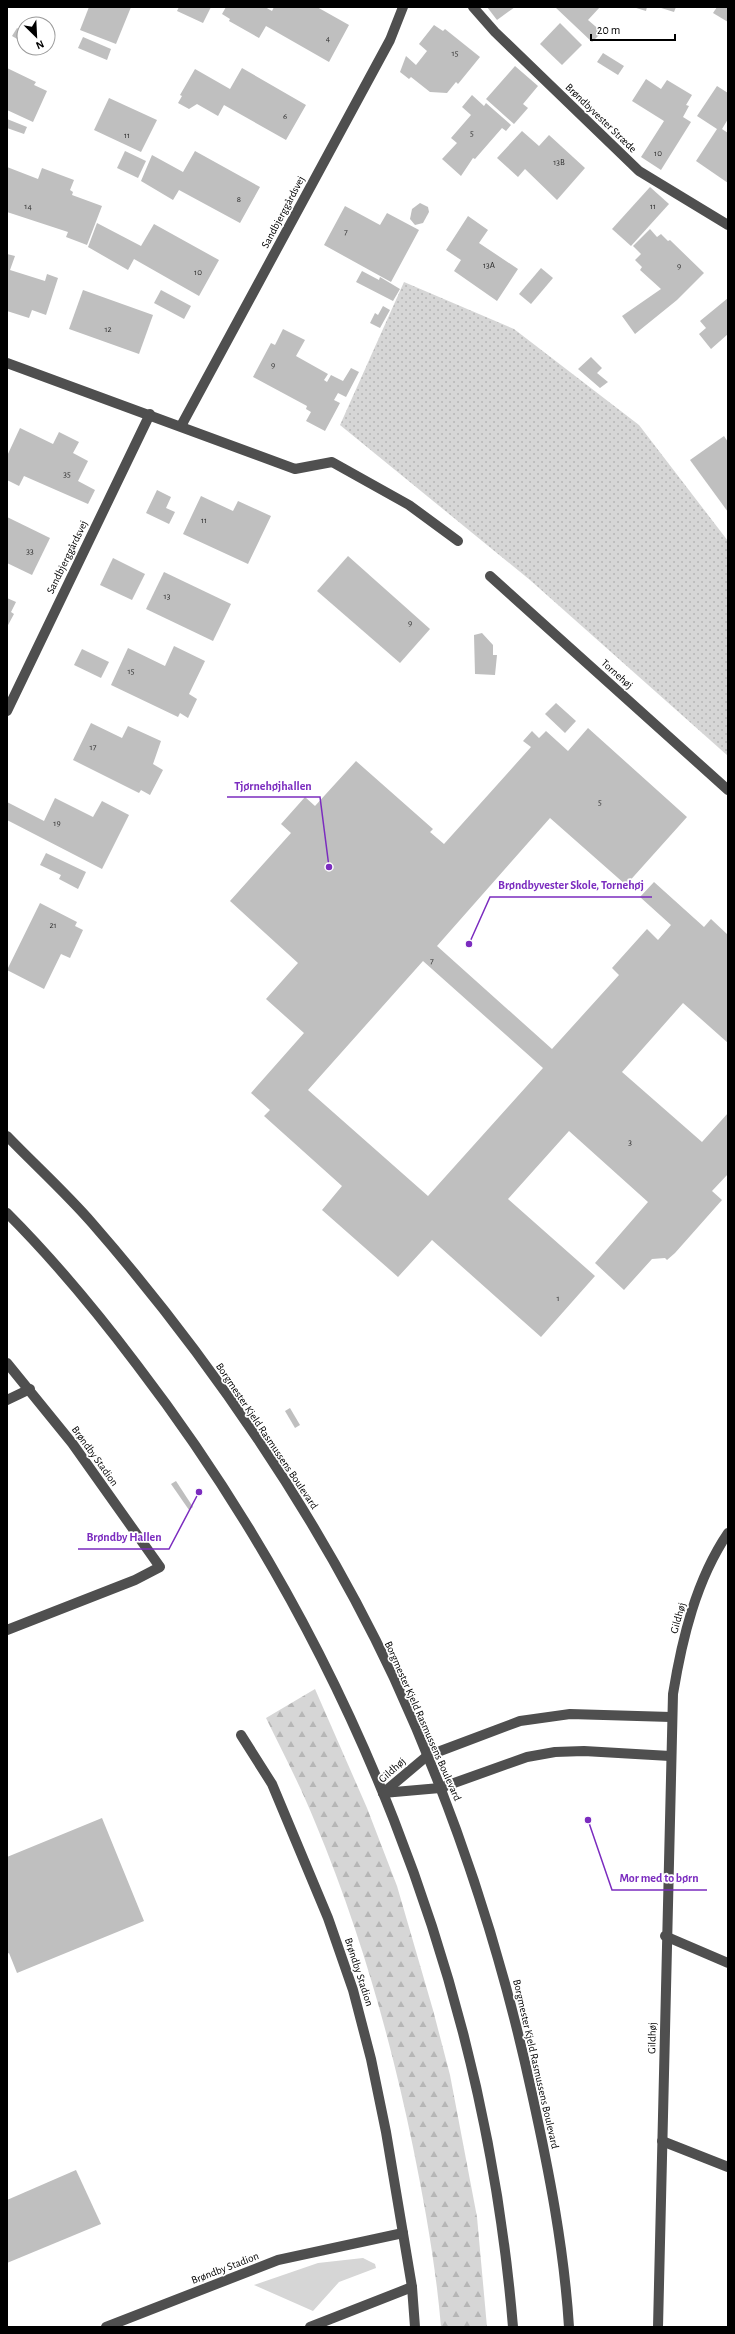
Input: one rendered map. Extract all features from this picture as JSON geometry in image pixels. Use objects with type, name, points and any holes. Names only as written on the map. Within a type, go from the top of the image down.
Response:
[{"type":"street","name":"Sandbjerggårdsvej","points":[[181,426],[390,40],[403,7]]},
{"type":"street","name":"Brøndbyvester Stræde","points":[[473,7],[495,32],[639,171],[728,225]]},
{"type":"street","points":[[7,363],[150,414],[295,469],[332,462],[409,505],[458,541]]},
{"type":"street","name":"Sandbjerggårdsvej","points":[[7,711],[150,414]]},
{"type":"street","name":"Tornehøj","points":[[490,576],[728,790]]},
{"type":"street","name":"Borgmester Kjeld Rasmussens Boulevard","points":[[7,1136],[90,1221],[159,1303],[200,1357],[258,1441],[303,1511],[355,1601],[393,1677],[440,1788],[471,1870],[497,1953],[520,2035],[555,2208],[569,2327]]},
{"type":"street","points":[[7,1213],[73,1284],[101,1318],[180,1422],[227,1492],[288,1593],[342,1701],[384,1793],[418,1885],[445,1965],[467,2050],[488,2143],[502,2226],[513,2327]]},
{"type":"street","name":"Brøndby Stadion","points":[[7,1363],[30,1389],[72,1443],[160,1567],[135,1580],[7,1630]]},
{"type":"street","points":[[7,1400],[30,1389]]},
{"type":"street","name":"Gildhøj","points":[[658,2327],[670,1756],[673,1694],[679,1658],[694,1604],[718,1548],[728,1533]]},
{"type":"street","name":"Gildhøj","points":[[384,1793],[427,1756],[520,1721],[544,1716],[570,1714],[671,1717]]},
{"type":"street","name":"Brøndby Stadion","points":[[241,1735],[258,1759],[281,1804],[325,1911],[353,1990],[371,2059],[412,2287],[415,2327]]},
{"type":"street","name":"Gildhøj","points":[[384,1793],[440,1788],[527,1758],[555,1752],[584,1751],[670,1756]]},
{"type":"street","points":[[666,1936],[728,1964]]},
{"type":"street","points":[[662,2141],[728,2167]]},
{"type":"street","name":"Brøndby Stadion","points":[[106,2327],[278,2260],[403,2233]]},
{"type":"street","points":[[310,2327],[412,2287]]},
{"type":"green space","points":[[404,282],[514,329],[639,425],[728,541],[728,756],[530,580],[340,425]]},
{"type":"green space","points":[[315,1689],[367,1808],[397,1886],[433,2010],[450,2075],[477,2217],[487,2327],[441,2327],[430,2237],[413,2147],[394,2064],[372,1982],[346,1901],[315,1822],[292,1770],[266,1718]]},
{"type":"green space","points":[[363,2258],[375,2264],[376,2268],[339,2282],[313,2311],[254,2285],[318,2263]]},
{"type":"building","points":[[89,7],[131,7],[116,44],[80,30]]},
{"type":"building","points":[[179,7],[211,7],[203,23],[177,11]]},
{"type":"building","points":[[226,7],[265,7],[272,11],[274,7],[317,7],[349,25],[329,62],[266,26],[259,38],[229,21],[230,19],[222,14]]},
{"type":"building","points":[[487,7],[515,7],[497,20]]},
{"type":"building","points":[[555,7],[600,7],[588,20],[602,32],[592,42]]},
{"type":"building","points":[[633,7],[647,7],[646,11]]},
{"type":"building","points":[[658,7],[676,7],[674,12]]},
{"type":"building","points":[[717,7],[728,7],[728,22],[713,13]]},
{"type":"building","points":[[560,23],[582,45],[562,65],[540,44]]},
{"type":"building","points":[[434,25],[443,31],[445,29],[480,57],[458,84],[456,82],[447,93],[430,92],[411,77],[409,79],[400,72],[406,56],[416,65],[427,51],[419,44]]},
{"type":"building","points":[[16,30],[16,38],[12,36]]},
{"type":"building","points":[[83,37],[111,49],[107,60],[78,48]]},
{"type":"building","points":[[603,53],[624,66],[618,75],[597,62]]},
{"type":"building","points":[[515,66],[538,86],[523,104],[528,108],[514,124],[486,99]]},
{"type":"building","points":[[7,68],[36,82],[34,85],[47,91],[33,122],[7,110]]},
{"type":"building","points":[[242,68],[306,105],[286,140],[224,105],[218,116],[197,104],[189,109],[178,103],[182,96],[180,95],[195,69],[230,89]]},
{"type":"building","points":[[646,79],[661,89],[667,80],[692,95],[686,105],[689,106],[683,117],[691,122],[661,170],[641,157],[664,121],[632,101]]},
{"type":"building","points":[[717,86],[728,93],[728,119],[722,129],[728,133],[728,183],[696,161],[717,129],[697,116]]},
{"type":"building","points":[[472,95],[484,106],[486,103],[511,125],[506,131],[502,128],[475,159],[473,158],[461,176],[442,159],[457,143],[451,138],[471,115],[462,107]]},
{"type":"building","points":[[109,98],[157,120],[141,152],[94,130]]},
{"type":"building","points":[[7,119],[27,127],[24,134],[7,128]]},
{"type":"building","points":[[522,131],[539,146],[549,135],[585,168],[557,200],[525,169],[518,177],[497,158]]},
{"type":"building","points":[[125,151],[146,161],[138,178],[117,168]]},
{"type":"building","points":[[195,151],[260,187],[240,223],[179,190],[173,200],[141,181],[152,155],[183,172]]},
{"type":"building","points":[[7,167],[38,179],[42,168],[74,180],[70,190],[73,192],[72,195],[102,206],[87,245],[66,237],[68,232],[7,212]]},
{"type":"building","points":[[650,187],[669,204],[631,246],[612,229]]},
{"type":"building","points":[[420,203],[428,207],[429,212],[423,223],[415,225],[410,219],[412,209]]},
{"type":"building","points":[[345,206],[380,225],[387,213],[419,230],[391,282],[324,245]]},
{"type":"building","points":[[468,216],[488,230],[479,243],[518,269],[497,301],[454,271],[461,260],[446,250]]},
{"type":"building","points":[[97,223],[141,246],[154,224],[219,260],[199,296],[134,259],[128,270],[88,247]]},
{"type":"building","points":[[650,229],[657,237],[661,234],[668,241],[670,240],[704,273],[677,300],[635,334],[622,316],[661,289],[640,270],[642,267],[635,260],[641,254],[633,246]]},
{"type":"building","points":[[7,254],[15,256],[10,270],[45,281],[47,274],[58,278],[46,315],[32,310],[29,318],[7,311]]},
{"type":"building","points":[[541,268],[553,278],[531,304],[519,294]]},
{"type":"building","points":[[362,271],[379,280],[380,277],[400,289],[393,301],[356,282]]},
{"type":"building","points":[[83,290],[153,315],[139,354],[69,329]]},
{"type":"building","points":[[161,290],[191,306],[184,319],[154,303]]},
{"type":"building","points":[[728,298],[728,334],[711,349],[699,334],[706,328],[700,321]]},
{"type":"building","points":[[383,306],[390,310],[380,328],[370,323],[375,313],[378,315]]},
{"type":"building","points":[[283,329],[305,340],[296,356],[328,374],[324,380],[327,382],[331,375],[343,381],[351,368],[359,372],[346,397],[338,393],[334,400],[340,403],[325,431],[306,421],[311,412],[306,409],[307,406],[253,377],[271,343],[275,345]]},
{"type":"building","points":[[591,357],[602,368],[597,373],[608,382],[600,388],[578,369]]},
{"type":"building","points":[[20,428],[53,444],[59,432],[79,442],[73,453],[88,461],[78,481],[95,490],[88,504],[24,476],[19,486],[7,480],[7,456]]},
{"type":"building","points":[[724,436],[728,442],[728,512],[690,460]]},
{"type":"building","points":[[157,490],[171,497],[166,508],[175,512],[169,524],[146,513]]},
{"type":"building","points":[[201,496],[233,511],[238,501],[271,516],[248,564],[183,534]]},
{"type":"building","points":[[7,517],[50,538],[32,575],[7,563]]},
{"type":"building","points":[[348,556],[430,629],[400,663],[317,591]]},
{"type":"building","points":[[113,558],[145,574],[132,600],[100,585]]},
{"type":"building","points":[[164,572],[231,604],[213,641],[146,609]]},
{"type":"building","points":[[7,598],[16,602],[11,612],[14,614],[7,627]]},
{"type":"building","points":[[482,633],[493,645],[493,655],[497,655],[495,675],[475,674],[474,635]]},
{"type":"building","points":[[174,646],[205,661],[189,694],[197,699],[188,718],[180,713],[178,717],[111,685],[128,648],[165,666]]},
{"type":"building","points":[[82,649],[109,662],[101,678],[74,665]]},
{"type":"building","points":[[556,703],[576,721],[565,733],[545,714]]},
{"type":"building","points":[[91,723],[122,738],[128,726],[161,741],[153,764],[163,770],[150,795],[141,790],[139,793],[73,760]]},
{"type":"building","points":[[588,728],[687,817],[626,885],[550,818],[437,946],[552,1049],[619,975],[612,968],[647,929],[658,940],[671,925],[640,897],[654,882],[704,927],[711,919],[728,935],[728,1043],[683,1003],[622,1072],[702,1142],[728,1113],[728,1174],[712,1191],[722,1200],[675,1253],[667,1260],[665,1258],[652,1259],[624,1290],[595,1263],[648,1202],[569,1131],[508,1199],[595,1276],[541,1337],[432,1240],[398,1277],[322,1210],[342,1186],[264,1116],[270,1110],[251,1093],[304,1033],[266,999],[298,963],[230,901],[291,833],[281,824],[305,797],[315,806],[356,761],[433,829],[430,832],[444,844],[531,747],[523,741],[532,731],[539,738],[546,731],[568,751]],"holes":[[[423,961],[543,1068],[428,1196],[308,1090]]]},
{"type":"building","points":[[55,798],[93,817],[102,801],[129,815],[102,869],[7,820],[7,802],[44,821]]},
{"type":"building","points":[[46,853],[86,872],[78,889],[59,879],[61,875],[40,865]]},
{"type":"building","points":[[40,903],[77,922],[75,926],[83,930],[70,958],[61,954],[44,989],[7,970]]},
{"type":"building","points":[[290,1408],[300,1425],[295,1428],[285,1411]]},
{"type":"building","points":[[176,1481],[193,1507],[189,1510],[171,1484]]},
{"type":"building","points":[[102,1818],[144,1921],[17,1973],[9,1953],[7,1954],[7,1857]]},
{"type":"building","points":[[76,2170],[101,2224],[7,2263],[7,2200]]},
{"type":"place","name":"Tjørnehøjhallen","points":[[329,867]]},
{"type":"place","name":"Brøndbyvester Skole, Tornehøj","points":[[469,944]]},
{"type":"place","name":"Brøndby Hallen","points":[[199,1492]]},
{"type":"place","name":"Mor med to børn","points":[[588,1820]]}]
